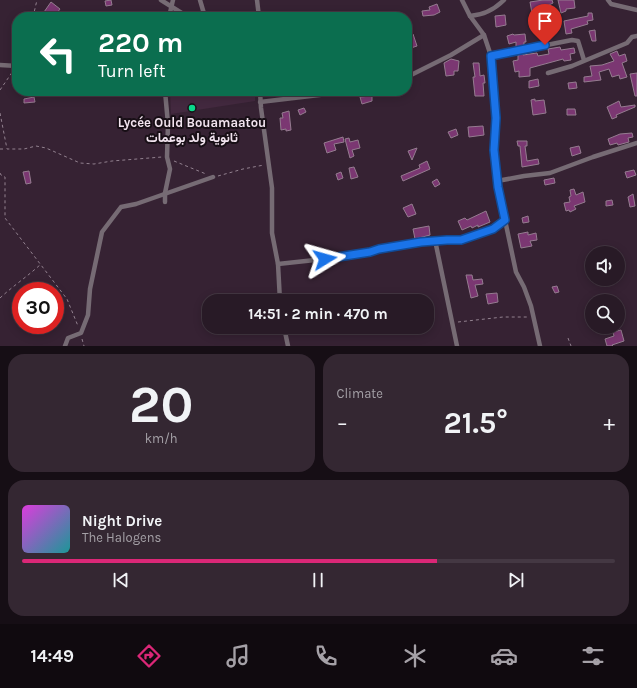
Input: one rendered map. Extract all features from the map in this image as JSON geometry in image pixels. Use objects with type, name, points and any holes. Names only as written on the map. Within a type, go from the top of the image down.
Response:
[{"type":"street","points":[[161,0],[181,12]]},
{"type":"street","points":[[170,12],[173,0]]},
{"type":"street","points":[[200,0],[203,12]]},
{"type":"street","points":[[257,0],[258,12]]},
{"type":"street","points":[[462,0],[470,16],[484,35],[491,56],[496,118],[494,150],[497,181],[516,272],[524,287],[540,346]]},
{"type":"street","points":[[470,16],[486,13],[496,8],[504,0]]},
{"type":"street","points":[[608,0],[611,4],[637,10]]},
{"type":"street","points":[[412,74],[451,55],[484,35]]},
{"type":"street","points":[[548,73],[627,43],[632,37],[637,36]]},
{"type":"street","points":[[491,56],[572,40],[578,41],[584,60]]},
{"type":"street","points":[[0,65],[12,66]]},
{"type":"street","points":[[165,96],[168,124],[167,157],[170,170],[165,193],[165,202]]},
{"type":"street","points":[[260,96],[272,188],[272,233],[278,264],[280,294]]},
{"type":"street","points":[[260,102],[310,96]]},
{"type":"street","points":[[497,181],[550,173],[637,143]]},
{"type":"street","points":[[65,346],[68,338],[81,333],[88,315],[90,289],[102,232],[121,207],[136,204],[213,177]]},
{"type":"street","points":[[278,264],[370,252],[379,249],[435,240],[461,240],[493,229],[505,220]]},
{"type":"street","points":[[435,240],[457,346]]},
{"type":"street","points":[[285,334],[288,346]]},
{"type":"path","points":[[34,12],[38,0]]},
{"type":"path","points":[[0,90],[12,73]]},
{"type":"path","points":[[0,113],[7,149]]},
{"type":"path","points":[[0,149],[24,149],[36,146],[80,163],[94,164],[112,161],[167,157],[213,177],[268,164]]},
{"type":"path","points":[[0,173],[5,177],[5,218],[67,299],[81,333],[84,346]]},
{"type":"path","points":[[0,298],[41,264]]},
{"type":"path","points":[[452,323],[503,316],[533,317]]},
{"type":"path","points":[[568,338],[571,346]]},
{"type":"shaded area","name":"Lycée Ould Bouamaatou ثانوية ولد بوعمات","points":[[170,96],[255,96],[255,101],[171,114]]},
{"type":"building","points":[[111,0],[112,5],[106,6],[105,1]]},
{"type":"building","points":[[552,0],[553,3],[547,6],[548,11],[532,13],[530,2]]},
{"type":"building","points":[[558,0],[574,0],[575,8],[566,9],[566,11],[561,13]]},
{"type":"building","points":[[51,2],[60,9],[58,12],[44,12]]},
{"type":"building","points":[[437,4],[440,12],[434,15],[423,16],[422,11],[430,10],[429,7]]},
{"type":"building","points":[[588,13],[592,13],[593,20],[587,21],[588,24],[571,29],[572,33],[566,34],[564,21],[588,16]]},
{"type":"building","points":[[505,15],[506,25],[496,27],[495,16]]},
{"type":"building","points":[[595,30],[596,41],[592,41],[589,31]]},
{"type":"building","points":[[412,34],[417,46],[412,48]]},
{"type":"building","points":[[513,34],[525,34],[526,42],[524,42],[524,45],[516,47],[516,42],[509,44],[507,36]]},
{"type":"building","points":[[560,47],[561,50],[574,48],[575,53],[570,54],[571,60],[564,61],[563,59],[530,68],[530,76],[519,77],[519,71],[515,72],[513,61],[518,60],[518,55],[537,53],[538,56],[549,54],[548,49]]},
{"type":"building","points":[[617,51],[619,56],[625,54],[627,61],[622,63],[627,77],[620,79],[619,75],[612,77],[609,69],[599,72],[601,80],[584,82],[584,77],[592,76],[590,66],[602,65],[614,61],[610,54]]},
{"type":"building","points":[[451,59],[459,61],[458,71],[454,71],[454,75],[446,76],[444,63]]},
{"type":"building","points":[[473,63],[479,63],[480,76],[484,75],[484,96],[475,96]]},
{"type":"building","points":[[637,73],[637,96],[635,96],[630,74]]},
{"type":"building","points":[[538,79],[539,86],[529,88],[529,81]]},
{"type":"building","points":[[576,82],[577,88],[569,89],[568,83]]},
{"type":"building","points":[[372,96],[372,101],[362,104],[360,97]]},
{"type":"building","points":[[34,97],[35,102],[24,103],[24,99]]},
{"type":"building","points":[[535,99],[535,101],[544,100],[546,113],[533,115],[531,100]]},
{"type":"building","points":[[619,101],[621,107],[635,105],[635,107],[616,115],[617,117],[612,119],[607,107]]},
{"type":"building","points":[[304,108],[306,112],[300,115],[298,110]]},
{"type":"building","points":[[567,109],[575,109],[576,115],[567,115]]},
{"type":"building","points":[[289,111],[291,130],[281,130],[280,118],[283,118],[282,113]]},
{"type":"building","points":[[483,126],[484,135],[469,137],[468,127]]},
{"type":"building","points":[[456,129],[458,135],[451,138],[448,132]]},
{"type":"building","points":[[632,133],[633,137],[628,138],[629,142],[618,145],[617,143],[610,145],[608,139],[620,134]]},
{"type":"building","points":[[343,137],[344,142],[334,144],[336,150],[327,153],[324,143]]},
{"type":"building","points":[[349,138],[350,142],[358,140],[360,148],[352,150],[354,156],[350,158],[345,139]]},
{"type":"building","points":[[517,141],[527,141],[527,146],[525,146],[527,161],[538,159],[539,164],[522,167],[520,146],[518,146]]},
{"type":"building","points":[[579,146],[581,153],[572,156],[570,148]]},
{"type":"building","points":[[417,148],[412,160],[408,151]]},
{"type":"building","points":[[427,161],[430,169],[403,181],[401,176],[420,168],[419,165]]},
{"type":"building","points":[[354,167],[358,177],[351,179],[349,168]]},
{"type":"building","points":[[634,170],[636,175],[627,178],[625,172]]},
{"type":"building","points":[[29,171],[31,183],[26,184],[23,172]]},
{"type":"building","points":[[341,172],[343,178],[338,180],[336,174]]},
{"type":"building","points":[[554,178],[555,183],[545,185],[544,180]]},
{"type":"building","points":[[437,179],[440,184],[435,187],[432,182]]},
{"type":"building","points":[[574,189],[576,195],[583,192],[585,202],[574,206],[576,209],[570,212],[569,210],[566,211],[564,203],[570,202],[570,190]]},
{"type":"building","points":[[633,194],[635,206],[630,207],[628,197]]},
{"type":"building","points":[[612,200],[613,205],[606,206],[606,201]]},
{"type":"building","points":[[412,204],[416,214],[408,217],[403,208]]},
{"type":"building","points":[[486,211],[490,222],[478,227],[478,225],[472,228],[471,226],[462,230],[458,221],[465,218],[467,220]]},
{"type":"building","points":[[528,216],[529,222],[523,223],[522,218]]},
{"type":"building","points":[[429,226],[430,235],[415,239],[413,229]]},
{"type":"building","points":[[528,232],[528,235],[536,233],[537,240],[530,241],[532,246],[521,248],[518,234]]},
{"type":"building","points":[[466,275],[472,275],[473,280],[482,279],[483,284],[475,285],[478,296],[471,298]]},
{"type":"building","points":[[557,286],[559,292],[555,293],[552,287]]},
{"type":"building","points":[[497,293],[498,302],[488,304],[486,294]]},
{"type":"building","points":[[614,334],[622,334],[624,341],[612,345],[613,346],[607,346],[605,339],[614,336]]},
{"type":"place","name":"Lycée Ould Bouamaatou ثانوية ولد بوعمات","points":[[192,108]]},
{"type":"route","points":[[325,259],[421,242],[461,240],[493,229],[505,220],[498,187],[494,150],[496,118],[491,56],[545,45]]}]
